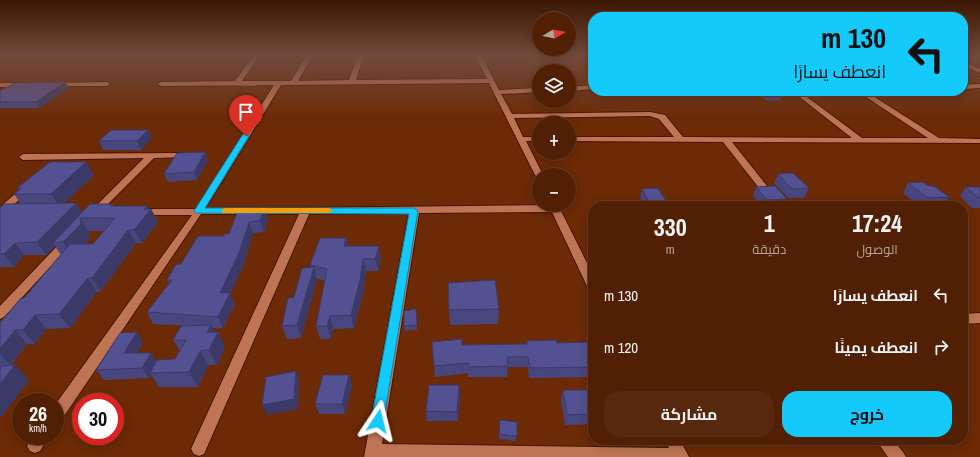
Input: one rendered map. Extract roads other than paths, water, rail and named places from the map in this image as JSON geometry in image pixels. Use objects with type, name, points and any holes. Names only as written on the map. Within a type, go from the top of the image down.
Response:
[{"type":"street","points":[[237,83],[242,76]]},
{"type":"street","points":[[294,82],[297,76]]},
{"type":"street","points":[[352,82],[354,76]]},
{"type":"street","points":[[489,76],[536,168]]},
{"type":"street","points":[[161,84],[491,81]]},
{"type":"street","points":[[64,404],[199,211],[279,82]]},
{"type":"street","points":[[48,85],[107,84]]},
{"type":"street","points":[[0,85],[34,85]]},
{"type":"street","points":[[968,87],[980,86]]},
{"type":"street","points":[[576,88],[588,87]]},
{"type":"street","points":[[496,92],[532,90]]},
{"type":"street","points":[[802,96],[860,140]]},
{"type":"street","points":[[868,96],[936,140]]},
{"type":"street","points":[[508,116],[650,114],[662,117],[680,139]]},
{"type":"street","points":[[521,138],[532,139]]},
{"type":"street","points":[[576,139],[980,141]]},
{"type":"street","points":[[725,139],[766,191]]},
{"type":"street","points":[[23,157],[182,155]]},
{"type":"street","points":[[84,223],[91,212],[150,156]]},
{"type":"street","points":[[52,167],[64,157]]},
{"type":"street","points":[[0,212],[35,182]]},
{"type":"street","points":[[127,212],[414,211],[532,208]]},
{"type":"street","points":[[199,449],[305,211]]},
{"type":"street","points":[[414,211],[372,454],[681,456],[675,445]]},
{"type":"street","points":[[0,212],[16,212]]},
{"type":"street","points":[[91,212],[111,212]]},
{"type":"street","points":[[556,212],[588,276]]},
{"type":"street","points":[[0,314],[74,235]]},
{"type":"street","points":[[968,319],[980,318]]},
{"type":"street","points":[[888,445],[898,457]]}]
